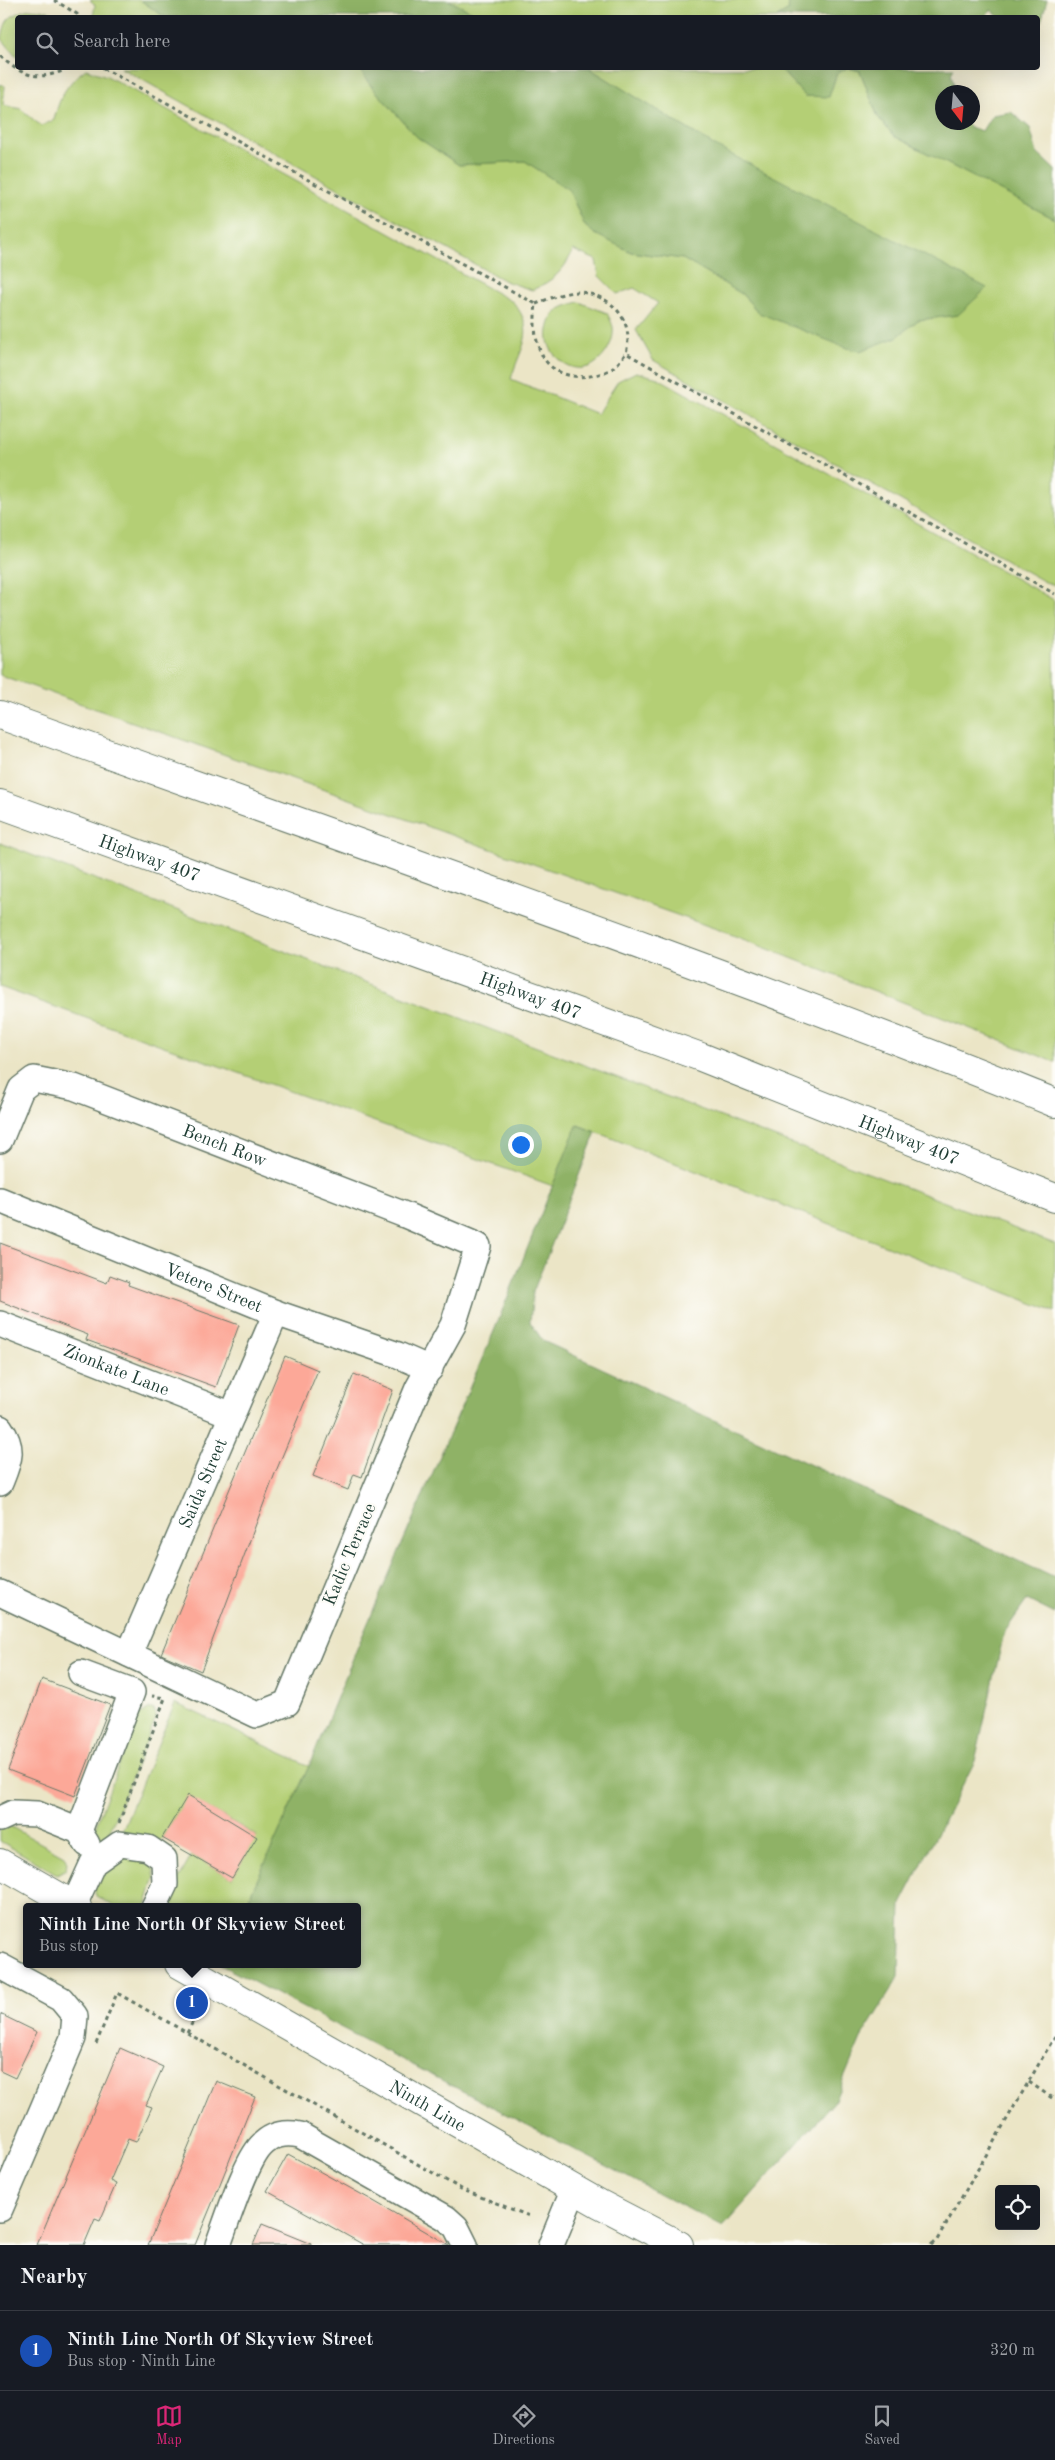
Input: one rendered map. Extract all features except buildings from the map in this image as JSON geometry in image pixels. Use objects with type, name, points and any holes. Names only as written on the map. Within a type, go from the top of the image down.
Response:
[{"type":"main road","points":[[0,715],[630,939],[908,1044],[1055,1104]]},
{"type":"main road","name":"Highway 407","points":[[0,804],[700,1057],[1055,1198]]},
{"type":"main road","points":[[0,1863],[71,1903]]},
{"type":"main road","name":"Ninth Line","points":[[186,1968],[574,2189],[679,2245]]},
{"type":"street","name":"Bench Row","points":[[0,1140],[22,1088],[34,1079],[66,1086],[405,1215],[478,1246]]},
{"type":"street","name":"Vetere Street","points":[[0,1200],[276,1313],[398,1355],[430,1369]]},
{"type":"street","name":"Kadic Terrace","points":[[0,1593],[257,1715],[272,1711],[287,1703],[418,1388],[430,1369],[452,1325],[478,1246]]},
{"type":"street","name":"Saida Street","points":[[129,1654],[276,1313]]},
{"type":"street","name":"Zionkate Lane","points":[[0,1324],[232,1415]]},
{"type":"street","points":[[0,1428],[8,1439],[10,1460],[0,1483]]},
{"type":"street","points":[[79,1831],[132,1692],[81,1673]]},
{"type":"street","points":[[0,1819],[13,1813],[36,1814],[79,1831],[89,1847],[93,1863]]},
{"type":"street","points":[[77,1903],[93,1863],[120,1844],[148,1848],[164,1859],[165,1884],[156,1903]]},
{"type":"street","points":[[0,1966],[60,1999],[75,2016],[73,2038],[0,2209]]},
{"type":"street","points":[[218,2245],[251,2161],[261,2146],[270,2138],[290,2133],[300,2135],[446,2218],[456,2227],[465,2245]]},
{"type":"street","points":[[551,2245],[574,2189]]},
{"type":"path","points":[[54,0],[78,15]]},
{"type":"path","points":[[0,56],[15,70],[33,77],[64,70]]},
{"type":"path","points":[[107,70],[536,304]]},
{"type":"path","points":[[585,292],[606,301],[623,315],[628,330],[626,353],[614,367],[595,375],[576,377],[558,372],[544,358],[537,338],[534,318],[536,304],[556,296],[585,292]]},
{"type":"path","points":[[626,353],[1055,594]]},
{"type":"path","points":[[120,1844],[116,1830],[165,1698]]},
{"type":"path","points":[[95,2046],[117,1993],[463,2190],[529,2216]]},
{"type":"path","points":[[187,2033],[199,2010]]},
{"type":"path","points":[[931,2245],[937,2240],[1055,2036]]},
{"type":"path","points":[[1028,2082],[1055,2100]]},
{"type":"green space","points":[[90,0],[140,0],[162,15],[93,15],[95,5]]},
{"type":"green space","points":[[140,0],[448,0],[479,15],[162,15]]},
{"type":"green space","points":[[449,0],[787,0],[789,10],[782,15],[477,15]]},
{"type":"green space","points":[[787,0],[1047,0],[1040,26],[1040,15],[997,15],[991,10],[986,15],[780,15],[789,10]]},
{"type":"green space","points":[[29,9],[48,11],[57,15],[15,15],[15,55],[2,39],[7,22],[16,14]]},
{"type":"green space","points":[[85,70],[107,76],[513,302],[520,313],[526,331],[525,340],[511,379],[597,414],[618,381],[636,372],[658,378],[1054,600],[1055,1062],[725,932],[0,675],[0,84],[5,86],[3,105],[21,109],[41,126],[54,120],[65,91],[73,80]]},
{"type":"green space","points":[[125,70],[362,70],[365,78],[373,88],[417,137],[459,165],[525,161],[569,190],[585,226],[631,252],[683,259],[742,294],[759,313],[897,337],[918,320],[958,315],[715,146],[592,70],[781,70],[805,96],[829,96],[837,73],[843,70],[860,71],[878,117],[894,136],[1055,219],[1055,585],[1045,582],[653,360],[636,330],[658,303],[634,288],[617,294],[599,276],[596,260],[573,250],[562,269],[552,279],[532,290],[505,281]]},
{"type":"green space","points":[[362,70],[592,70],[715,146],[987,288],[958,315],[918,320],[897,337],[860,351],[847,348],[759,313],[742,294],[683,259],[631,252],[595,234],[585,226],[569,190],[525,161],[459,165],[417,137],[365,78]]},
{"type":"green space","points":[[781,70],[843,70],[837,73],[829,97],[805,96]]},
{"type":"green space","points":[[857,70],[953,70],[951,74],[954,85],[935,85],[935,130],[982,131],[992,115],[1011,112],[1030,128],[1037,153],[1055,170],[1055,219],[894,136],[878,117],[860,71]]},
{"type":"green space","points":[[579,302],[607,313],[613,325],[612,339],[607,351],[599,361],[588,367],[580,368],[572,367],[558,359],[549,346],[548,338],[550,323],[558,310]]},
{"type":"green space","points":[[0,843],[1055,1244],[1055,1312],[578,1125],[553,1186],[0,987]]},
{"type":"green space","points":[[577,1125],[596,1132],[533,1292],[530,1322],[543,1341],[1055,1578],[1055,1614],[1027,1600],[1004,1633],[975,1761],[901,1904],[899,1977],[861,2038],[834,2102],[723,2227],[227,1968],[361,1968],[361,1903],[247,1903],[309,1766],[358,1646],[494,1331]]},
{"type":"green space","points":[[175,1703],[309,1766],[247,1903],[165,1903],[192,1855],[232,1878],[257,1836],[188,1796],[162,1838],[155,1845],[125,1836],[122,1831]]},
{"type":"green space","points":[[153,1709],[156,1718],[106,1840],[98,1854],[96,1844],[99,1835],[93,1833],[138,1715]]},
{"type":"green space","points":[[8,1825],[64,1856],[67,1863],[66,1869],[57,1874],[0,1841],[0,1830]]},
{"type":"green space","points":[[125,1851],[152,1864],[155,1877],[147,1903],[108,1903],[96,1896],[96,1882],[108,1865]]},
{"type":"place","name":"Ninth Line North Of Skyview Street","points":[[192,2003]]}]
